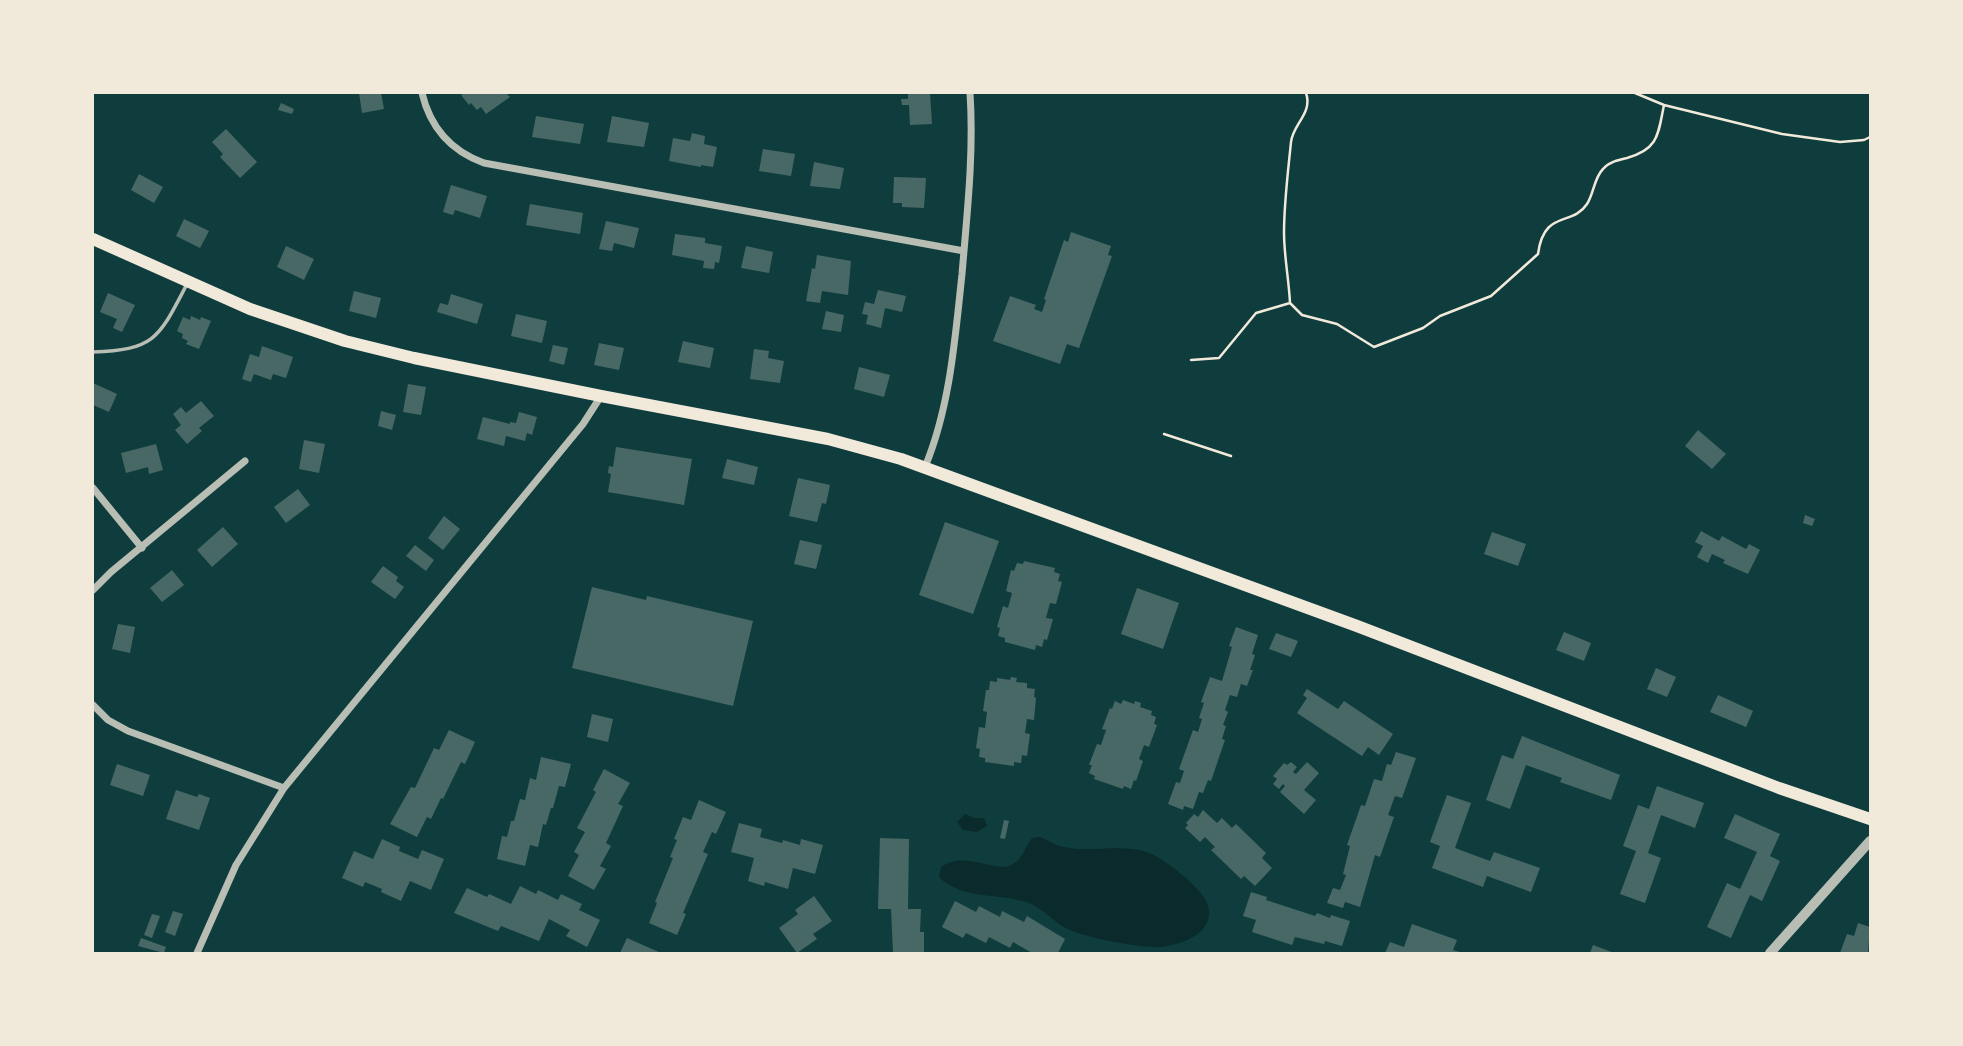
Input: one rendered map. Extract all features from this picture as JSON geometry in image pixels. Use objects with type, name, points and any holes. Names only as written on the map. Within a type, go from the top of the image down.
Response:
[{"type":"highway","points":[[93,239],[293,325],[355,344],[601,396],[828,439],[925,467],[1357,626],[1779,788],[1870,818]]},
{"type":"street","points":[[422,93],[433,123],[447,141],[464,154],[484,163],[964,251]]},
{"type":"street","points":[[925,467],[942,418],[956,324],[970,183],[970,93]]},
{"type":"street","points":[[197,953],[236,865],[284,788],[583,424],[601,396]]},
{"type":"street","points":[[93,590],[245,461]]},
{"type":"street","points":[[93,488],[142,548]]},
{"type":"street","points":[[93,705],[108,720],[128,731],[284,788]]},
{"type":"street","points":[[1770,953],[1870,841]]},
{"type":"lane","points":[[93,352],[133,349],[147,343],[169,317],[188,282]]},
{"type":"path","points":[[1306,93],[1308,105],[1302,121],[1292,135],[1286,185],[1284,236],[1290,303],[1303,315],[1337,324],[1374,347],[1423,328],[1440,316],[1491,296],[1538,254],[1540,242],[1554,222],[1562,217],[1574,216],[1587,204],[1601,170],[1612,162],[1643,153],[1649,147],[1658,134],[1664,105]]},
{"type":"path","points":[[1634,93],[1664,105],[1782,134],[1840,142],[1870,137]]},
{"type":"path","points":[[1191,360],[1219,358],[1256,313],[1290,303]]},
{"type":"path","points":[[1164,434],[1231,456]]},
{"type":"water","points":[[965,814],[984,818],[987,826],[977,832],[963,830],[957,822]]},
{"type":"water","points":[[1040,837],[1074,849],[1128,849],[1156,856],[1181,874],[1202,895],[1209,912],[1207,922],[1194,937],[1173,945],[1152,947],[1120,943],[1072,931],[1029,903],[959,890],[939,877],[941,867],[952,862],[973,861],[993,866],[1010,866],[1019,859],[1032,838]]},
{"type":"building","points":[[359,93],[381,93],[384,109],[362,113]]},
{"type":"building","points":[[506,93],[510,97],[486,114],[481,107],[477,110],[471,103],[469,105],[461,95]]},
{"type":"building","points":[[908,93],[930,93],[932,124],[910,125],[909,105],[902,105],[901,99],[908,99]]},
{"type":"building","points":[[281,103],[294,109],[292,114],[278,110]]},
{"type":"building","points":[[536,116],[584,124],[580,144],[532,137]]},
{"type":"building","points":[[612,116],[649,123],[644,147],[607,142]]},
{"type":"building","points":[[226,129],[257,162],[240,178],[220,157],[223,154],[212,142]]},
{"type":"building","points":[[692,133],[705,136],[704,144],[717,147],[713,167],[669,161],[673,138],[690,141]]},
{"type":"building","points":[[763,149],[795,154],[791,176],[759,171]]},
{"type":"building","points":[[814,162],[844,168],[840,189],[810,186]]},
{"type":"building","points":[[139,174],[163,187],[154,203],[131,190]]},
{"type":"building","points":[[894,177],[926,178],[924,208],[902,207],[902,203],[893,203]]},
{"type":"building","points":[[451,185],[487,196],[480,218],[455,210],[453,215],[443,212]]},
{"type":"building","points":[[530,204],[583,213],[580,234],[526,225]]},
{"type":"building","points":[[184,219],[209,231],[200,248],[176,236]]},
{"type":"building","points":[[606,221],[639,228],[634,248],[614,243],[612,251],[599,249]]},
{"type":"building","points":[[1071,232],[1111,246],[1108,255],[1112,256],[1079,348],[1067,344],[1060,364],[993,341],[1010,296],[1036,305],[1034,309],[1042,312],[1064,240],[1068,242]]},
{"type":"building","points":[[675,234],[705,238],[705,243],[722,246],[719,263],[715,262],[714,269],[703,268],[704,261],[672,255]]},
{"type":"building","points":[[286,246],[314,259],[304,280],[277,267]]},
{"type":"building","points":[[746,246],[773,252],[769,273],[741,268]]},
{"type":"building","points":[[817,255],[851,261],[848,295],[822,291],[820,303],[806,301]]},
{"type":"building","points":[[878,290],[906,296],[902,312],[885,308],[881,328],[866,324],[868,315],[862,314],[865,302],[874,304]]},
{"type":"building","points":[[354,291],[381,298],[376,318],[349,311]]},
{"type":"building","points":[[108,293],[135,305],[122,332],[113,328],[117,319],[100,312]]},
{"type":"building","points":[[451,294],[483,304],[477,324],[437,312],[440,303],[448,305]]},
{"type":"building","points":[[826,311],[844,315],[841,332],[822,329]]},
{"type":"building","points":[[516,314],[547,321],[542,343],[511,336]]},
{"type":"building","points":[[191,316],[211,321],[199,349],[186,344],[188,341],[177,331],[183,317],[190,320]]},
{"type":"building","points":[[683,341],[714,348],[710,368],[678,362]]},
{"type":"building","points":[[599,343],[624,348],[619,370],[594,365]]},
{"type":"building","points":[[553,345],[568,348],[564,365],[549,361]]},
{"type":"building","points":[[262,346],[293,357],[286,378],[273,374],[271,380],[254,374],[251,382],[242,379],[250,354],[259,357]]},
{"type":"building","points":[[754,349],[769,351],[768,358],[784,361],[780,383],[750,379]]},
{"type":"building","points":[[859,367],[890,375],[884,397],[854,389]]},
{"type":"building","points":[[93,383],[117,394],[109,412],[93,405]]},
{"type":"building","points":[[408,384],[426,387],[421,415],[403,412]]},
{"type":"building","points":[[201,401],[214,416],[199,428],[202,431],[187,444],[175,430],[181,425],[173,414],[181,407],[186,413]]},
{"type":"building","points":[[381,411],[396,415],[392,430],[378,426]]},
{"type":"building","points":[[519,412],[537,417],[532,435],[527,433],[525,441],[506,436],[504,446],[477,439],[483,417],[510,424],[516,423]]},
{"type":"building","points":[[1698,430],[1726,454],[1712,469],[1685,446]]},
{"type":"building","points":[[304,440],[325,444],[319,473],[299,469]]},
{"type":"building","points":[[156,444],[163,470],[149,474],[148,467],[126,473],[121,453]]},
{"type":"building","points":[[616,447],[692,459],[684,505],[608,492],[611,474],[608,473],[609,466],[613,467]]},
{"type":"building","points":[[727,459],[758,467],[754,485],[722,478]]},
{"type":"building","points":[[798,478],[830,485],[826,504],[822,503],[817,522],[789,516]]},
{"type":"building","points":[[298,489],[310,505],[286,523],[274,507]]},
{"type":"building","points":[[1805,515],[1815,519],[1812,526],[1803,523]]},
{"type":"building","points":[[444,516],[460,529],[443,550],[428,538]]},
{"type":"building","points":[[945,522],[999,541],[973,614],[919,595]]},
{"type":"building","points":[[223,527],[238,544],[212,567],[197,550]]},
{"type":"building","points":[[1701,531],[1719,541],[1722,536],[1746,549],[1749,544],[1760,550],[1748,574],[1723,563],[1725,560],[1712,554],[1708,563],[1697,557],[1703,546],[1695,542]]},
{"type":"building","points":[[1492,532],[1526,544],[1518,566],[1484,554]]},
{"type":"building","points":[[800,540],[822,545],[816,569],[794,564]]},
{"type":"building","points":[[415,545],[434,560],[426,571],[406,556]]},
{"type":"building","points":[[1024,561],[1055,568],[1054,572],[1060,574],[1058,581],[1062,582],[1056,604],[1050,603],[1046,618],[1053,619],[1047,640],[1044,639],[1042,647],[1036,645],[1035,650],[1005,642],[1005,638],[998,636],[1000,628],[997,627],[1003,606],[1008,608],[1012,593],[1006,591],[1011,570],[1014,571],[1017,563],[1023,564]]},
{"type":"building","points":[[383,566],[398,577],[396,581],[404,587],[395,599],[371,582]]},
{"type":"building","points":[[172,570],[184,585],[162,602],[150,588]]},
{"type":"building","points":[[592,587],[646,600],[647,596],[753,621],[733,706],[572,668]]},
{"type":"building","points":[[1137,588],[1179,603],[1163,649],[1121,634]]},
{"type":"building","points":[[118,624],[135,627],[130,653],[112,649]]},
{"type":"building","points":[[1236,627],[1258,635],[1252,654],[1255,655],[1250,670],[1253,670],[1247,686],[1241,684],[1237,697],[1230,695],[1223,725],[1226,726],[1222,739],[1225,740],[1211,781],[1208,780],[1203,793],[1199,792],[1193,809],[1184,806],[1183,810],[1168,804],[1176,782],[1180,783],[1184,771],[1179,769],[1193,730],[1198,732],[1204,703],[1201,702],[1210,677],[1222,681]]},
{"type":"building","points":[[1564,632],[1591,643],[1584,661],[1556,650]]},
{"type":"building","points":[[1276,633],[1298,641],[1291,657],[1269,649]]},
{"type":"building","points":[[1656,668],[1676,677],[1667,697],[1647,689]]},
{"type":"building","points":[[1011,677],[1017,678],[1016,682],[1027,683],[1027,688],[1035,689],[1036,698],[1034,720],[1027,719],[1025,733],[1030,734],[1027,756],[1022,755],[1021,763],[1014,762],[1014,766],[985,762],[985,758],[979,757],[980,749],[976,748],[979,727],[985,728],[987,712],[983,711],[990,681],[997,682],[997,678],[1010,680]]},
{"type":"building","points":[[1307,689],[1338,709],[1344,701],[1393,734],[1379,755],[1368,747],[1362,756],[1297,713],[1307,698],[1303,695]]},
{"type":"building","points":[[1718,695],[1753,711],[1746,727],[1710,712]]},
{"type":"building","points":[[1123,700],[1134,704],[1135,701],[1141,703],[1140,707],[1152,711],[1151,715],[1156,717],[1154,724],[1157,725],[1149,747],[1144,745],[1139,759],[1143,761],[1131,789],[1094,779],[1095,776],[1089,773],[1092,765],[1089,765],[1097,744],[1101,745],[1106,730],[1102,729],[1110,708],[1112,709],[1115,701],[1121,704]]},
{"type":"building","points":[[592,714],[613,719],[608,742],[587,737]]},
{"type":"building","points":[[449,730],[475,742],[465,764],[461,762],[443,799],[441,798],[431,819],[427,817],[417,837],[390,824],[411,787],[415,788],[434,748],[439,750]]},
{"type":"building","points":[[1522,736],[1620,775],[1611,800],[1560,782],[1562,778],[1526,765],[1510,809],[1486,800],[1502,755],[1513,759]]},
{"type":"building","points":[[1396,752],[1416,758],[1402,798],[1395,796],[1388,815],[1394,817],[1380,857],[1375,855],[1360,907],[1345,902],[1343,908],[1327,903],[1333,888],[1340,890],[1346,875],[1343,874],[1350,846],[1347,845],[1361,805],[1365,806],[1374,779],[1382,781],[1387,764],[1391,765]]},
{"type":"building","points":[[541,757],[571,764],[565,787],[559,786],[546,825],[543,824],[538,847],[530,845],[525,866],[497,859],[502,836],[507,837],[520,799],[525,800],[530,778],[536,780]]},
{"type":"building","points":[[1291,762],[1297,767],[1293,772],[1296,774],[1307,762],[1319,773],[1304,790],[1316,800],[1304,814],[1280,792],[1285,786],[1283,784],[1279,789],[1273,784],[1277,779],[1273,776],[1284,763],[1287,765]]},
{"type":"building","points":[[117,764],[150,775],[143,796],[110,785]]},
{"type":"building","points":[[604,769],[630,783],[618,804],[623,806],[606,843],[611,846],[600,866],[606,869],[594,890],[568,876],[579,855],[574,852],[585,832],[577,828],[596,792],[593,790]]},
{"type":"building","points":[[1657,786],[1704,803],[1695,828],[1661,815],[1648,853],[1661,858],[1645,903],[1620,894],[1636,851],[1623,846],[1638,805],[1649,809]]},
{"type":"building","points":[[176,790],[210,798],[199,830],[166,819]]},
{"type":"building","points":[[1447,795],[1471,803],[1455,848],[1490,861],[1494,852],[1540,868],[1531,892],[1487,876],[1483,887],[1432,868],[1440,846],[1430,842]]},
{"type":"building","points":[[699,800],[726,812],[716,834],[712,832],[703,852],[708,854],[683,913],[686,914],[677,935],[649,923],[673,858],[670,857],[677,840],[674,839],[683,817],[691,820]]},
{"type":"building","points":[[1203,810],[1217,823],[1222,818],[1232,828],[1236,824],[1266,853],[1262,858],[1272,868],[1255,886],[1244,876],[1241,879],[1211,850],[1215,847],[1205,837],[1200,842],[1185,828],[1194,814],[1198,817]]},
{"type":"building","points":[[1735,814],[1780,834],[1770,856],[1780,861],[1762,901],[1750,895],[1731,938],[1707,927],[1727,883],[1740,889],[1757,852],[1724,838]]},
{"type":"building","points":[[1004,820],[1009,821],[1005,839],[1000,838]]},
{"type":"building","points":[[739,823],[762,829],[760,837],[782,843],[783,840],[800,845],[801,839],[823,845],[815,874],[793,868],[788,889],[765,882],[764,886],[748,881],[754,858],[731,852]]},
{"type":"building","points":[[880,838],[909,839],[908,909],[921,909],[920,932],[924,932],[924,953],[893,953],[891,909],[878,909]]},
{"type":"building","points":[[382,839],[400,847],[399,851],[418,859],[422,850],[444,859],[431,890],[410,881],[401,901],[365,882],[363,887],[342,878],[354,851],[373,859]]},
{"type":"building","points":[[520,886],[536,894],[538,890],[558,900],[561,894],[582,904],[579,910],[600,920],[587,947],[566,936],[570,930],[549,919],[539,941],[501,926],[498,931],[454,913],[467,888],[511,904]]},
{"type":"building","points":[[1251,892],[1267,897],[1266,900],[1315,916],[1317,913],[1330,918],[1331,915],[1350,921],[1342,946],[1295,937],[1292,945],[1252,932],[1256,920],[1243,916]]},
{"type":"building","points":[[814,896],[832,921],[813,934],[817,939],[797,953],[779,928],[798,914],[795,910]]},
{"type":"building","points":[[955,901],[976,912],[979,906],[1000,917],[1002,911],[1024,922],[1027,916],[1065,939],[1058,953],[1032,953],[1013,942],[1010,948],[989,937],[986,943],[966,933],[963,938],[942,927]]},
{"type":"building","points":[[173,911],[183,914],[175,936],[165,932]]},
{"type":"building","points":[[152,914],[160,916],[152,938],[144,935]]},
{"type":"building","points":[[1858,923],[1870,927],[1868,953],[1840,953],[1847,934],[1854,936]]},
{"type":"building","points":[[1412,924],[1457,940],[1453,950],[1463,953],[1385,953],[1390,942],[1404,947]]},
{"type":"building","points":[[141,938],[166,947],[164,953],[138,946]]},
{"type":"building","points":[[627,938],[661,953],[620,953]]},
{"type":"building","points":[[1593,945],[1614,953],[1590,953]]}]
